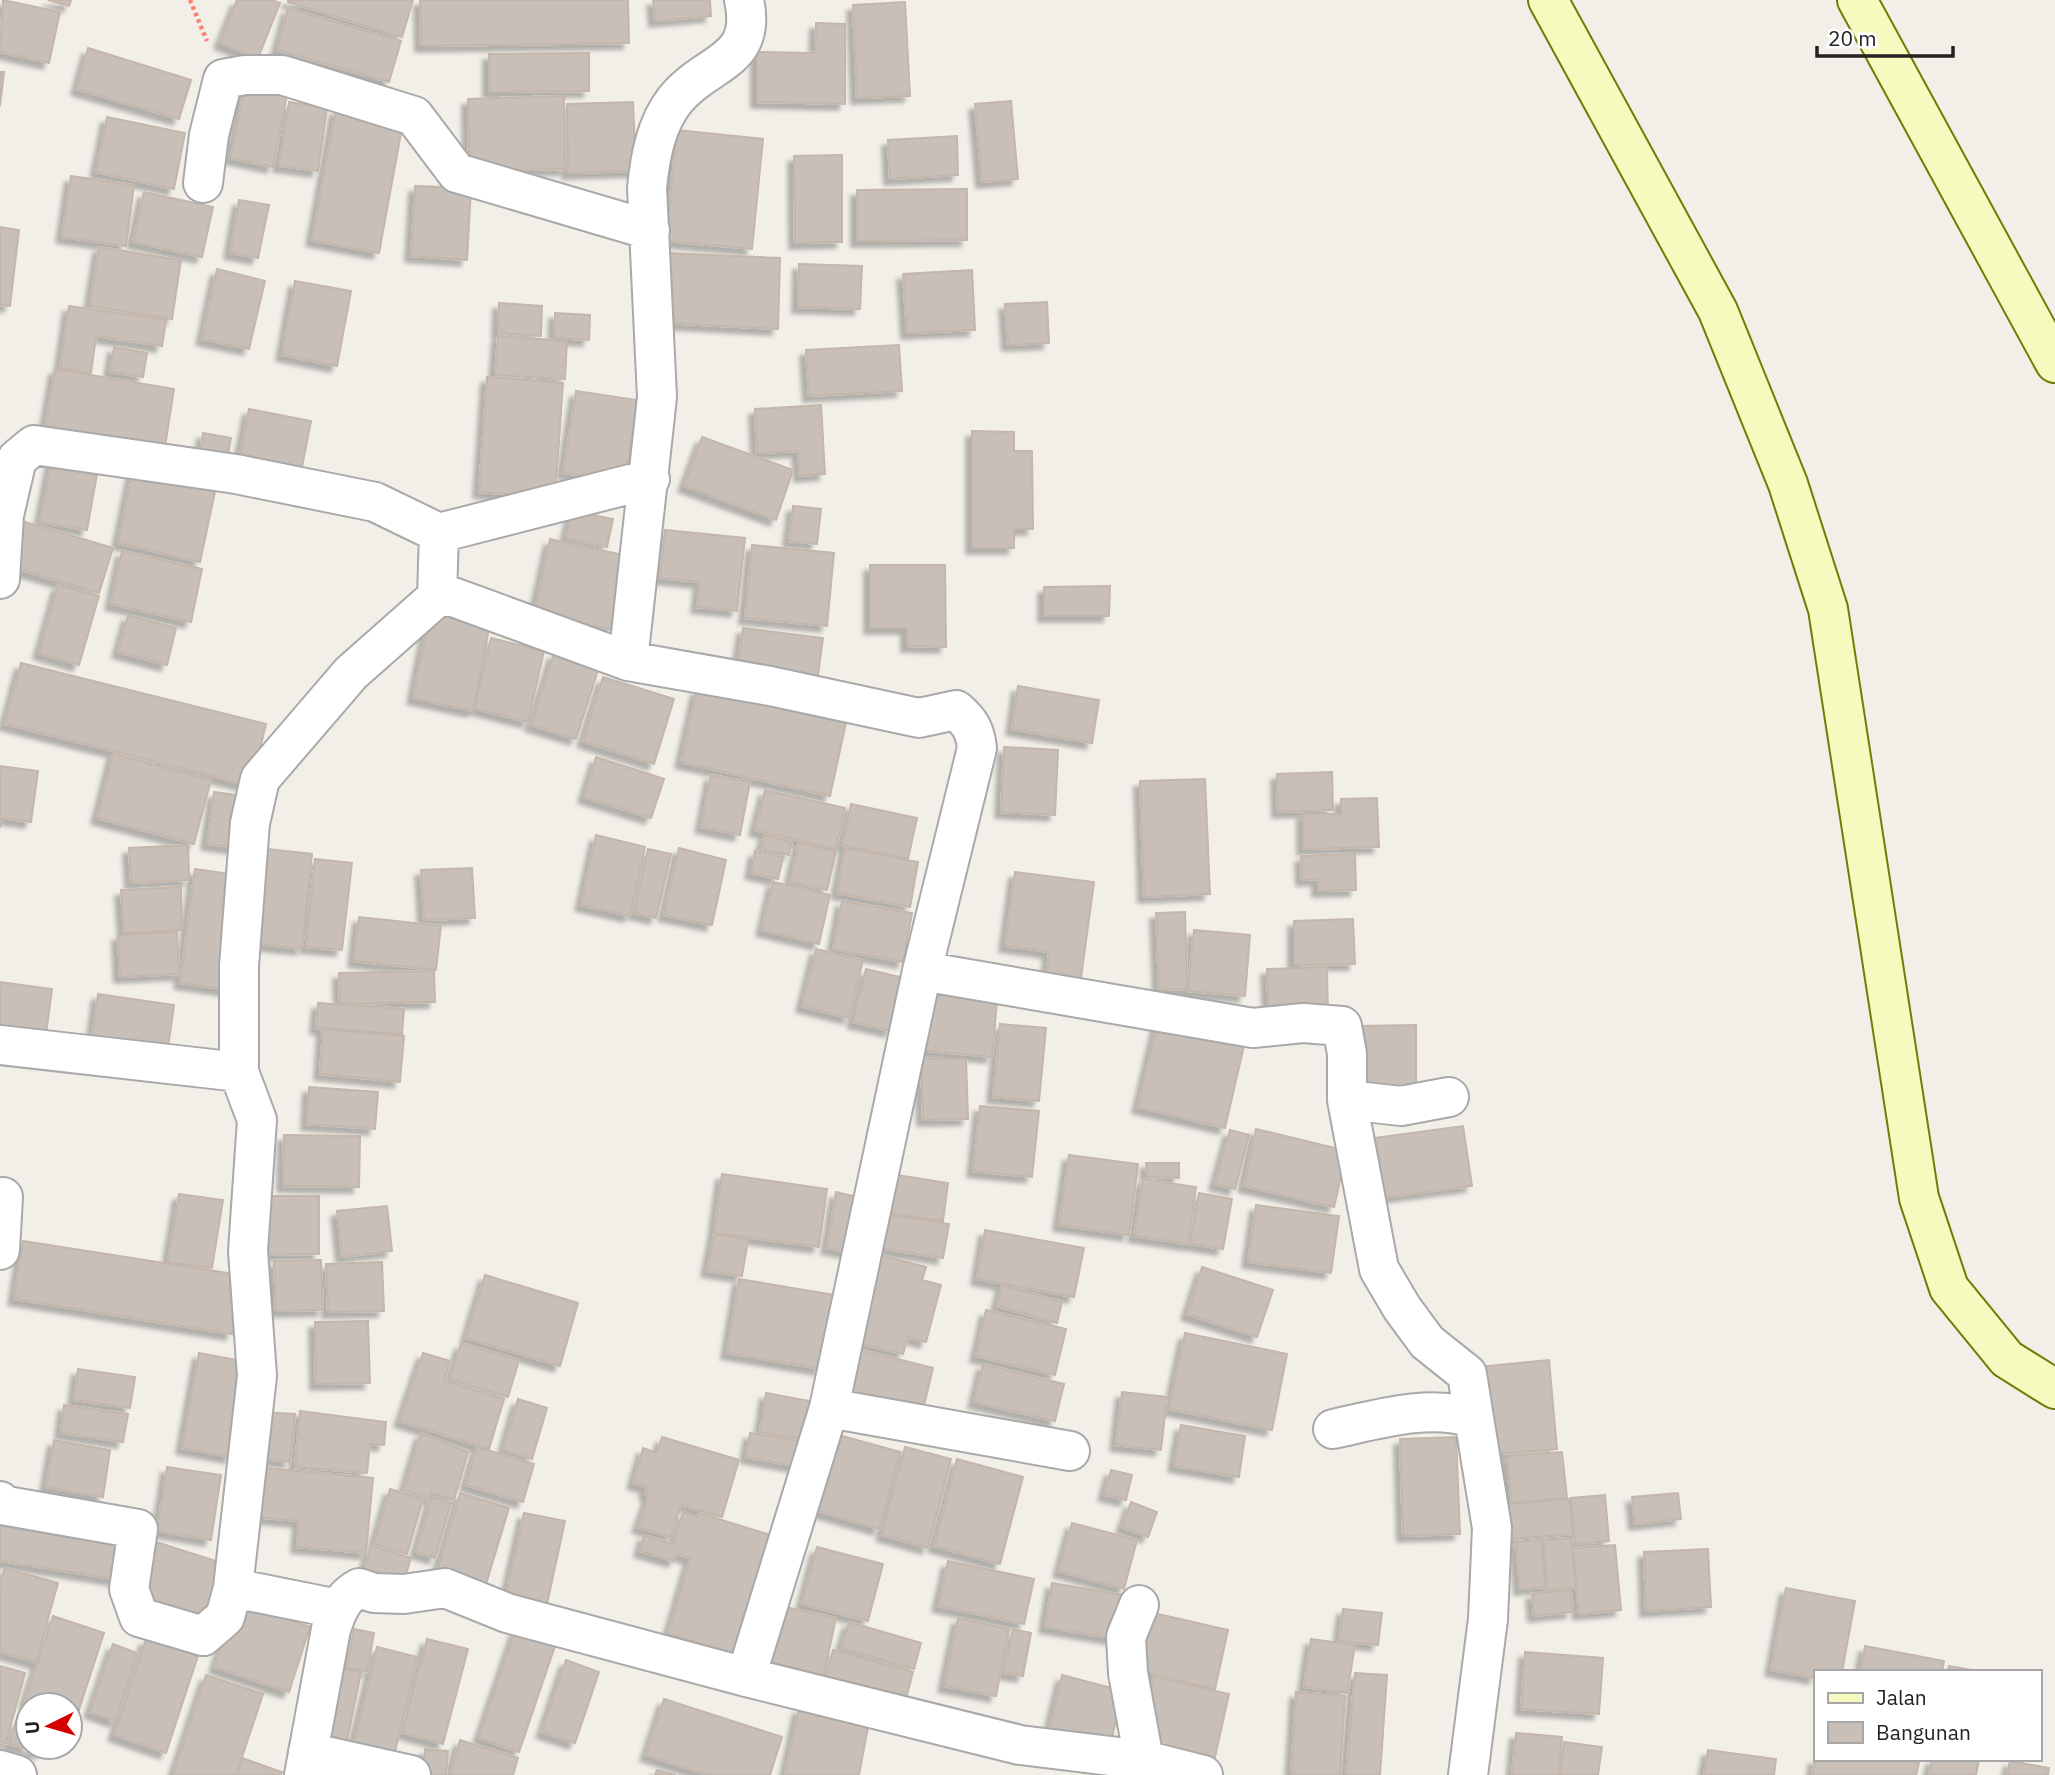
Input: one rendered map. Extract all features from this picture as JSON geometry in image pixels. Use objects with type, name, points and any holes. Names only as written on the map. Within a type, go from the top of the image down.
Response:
[{"type":"main road","points":[[1548,0],[1717,311],[1788,484],[1828,609],[1919,1198],[1949,1288],[2007,1359],[2055,1389]]},
{"type":"main road","points":[[1857,0],[2055,363]]},
{"type":"street","points":[[628,662],[657,397],[647,188],[649,162],[664,117],[677,98],[734,53],[744,39],[748,21],[744,0]]},
{"type":"street","points":[[203,183],[209,135],[223,79],[245,75],[282,75],[414,116],[457,173],[650,230]]},
{"type":"street","points":[[0,579],[4,515],[15,470],[18,459],[34,445],[236,474],[375,502],[439,533],[650,479]]},
{"type":"street","points":[[437,597],[439,533]]},
{"type":"street","points":[[0,1501],[1,1505],[138,1529],[129,1589],[139,1617],[203,1636],[225,1617],[233,1588],[257,1376],[248,1251],[257,1120],[239,1072],[239,966],[250,823],[260,779],[351,673],[437,597],[453,597],[628,662],[770,686],[919,718],[957,710],[971,723],[977,748],[922,971],[828,1408],[746,1677]]},
{"type":"street","points":[[922,971],[1253,1028],[1303,1023],[1342,1026],[1347,1054],[1347,1100],[1379,1269],[1402,1308],[1427,1342],[1467,1374],[1492,1528],[1488,1619],[1468,1775]]},
{"type":"street","points":[[0,1045],[239,1072]]},
{"type":"street","points":[[1347,1100],[1401,1106],[1448,1097]]},
{"type":"street","points":[[0,1250],[3,1198]]},
{"type":"street","points":[[828,1408],[1070,1451]]},
{"type":"street","points":[[1333,1429],[1419,1412],[1452,1412],[1474,1418]]},
{"type":"street","points":[[233,1588],[338,1609]]},
{"type":"street","points":[[411,1775],[306,1763],[331,1629],[338,1609],[349,1594],[359,1588],[374,1593],[404,1594],[445,1588],[507,1612],[746,1677],[1021,1760],[1144,1760],[1203,1775]]},
{"type":"street","points":[[1139,1605],[1126,1637],[1128,1673],[1144,1760]]},
{"type":"street","points":[[0,1770],[16,1775]]},
{"type":"building","points":[[3,0],[60,12],[49,63],[0,52]]},
{"type":"building","points":[[48,0],[71,0],[69,6]]},
{"type":"building","points":[[237,0],[272,0],[280,3],[258,58],[220,43]]},
{"type":"building","points":[[288,0],[413,0],[402,37]]},
{"type":"building","points":[[420,0],[628,0],[629,43],[421,46]]},
{"type":"building","points":[[653,0],[710,0],[711,16],[655,21]]},
{"type":"building","points":[[905,2],[910,96],[857,98],[853,5]]},
{"type":"building","points":[[288,8],[401,41],[389,82],[277,50]]},
{"type":"building","points":[[816,23],[845,24],[845,104],[757,102],[757,52],[815,53]]},
{"type":"building","points":[[88,48],[191,80],[179,119],[77,89]]},
{"type":"building","points":[[589,53],[589,91],[489,92],[489,54]]},
{"type":"building","points":[[0,72],[4,72],[0,106]]},
{"type":"building","points":[[245,85],[287,94],[273,167],[231,158]]},
{"type":"building","points":[[564,96],[565,169],[469,171],[468,99]]},
{"type":"building","points":[[1011,101],[1018,179],[982,182],[975,104]]},
{"type":"building","points":[[289,102],[327,108],[318,171],[279,166]]},
{"type":"building","points":[[633,102],[636,171],[568,173],[567,104]]},
{"type":"building","points":[[336,109],[403,122],[379,253],[312,240]]},
{"type":"building","points":[[107,117],[185,133],[174,189],[96,172]]},
{"type":"building","points":[[677,130],[763,139],[752,249],[666,241]]},
{"type":"building","points":[[957,136],[958,175],[890,179],[888,140]]},
{"type":"building","points":[[842,155],[842,242],[795,243],[794,156]]},
{"type":"building","points":[[71,176],[134,185],[126,246],[62,237]]},
{"type":"building","points":[[415,186],[471,188],[467,260],[411,256]]},
{"type":"building","points":[[967,189],[967,240],[857,241],[857,190]]},
{"type":"building","points":[[144,192],[213,207],[202,257],[133,242]]},
{"type":"building","points":[[239,200],[269,205],[258,258],[230,253]]},
{"type":"building","points":[[0,227],[19,230],[10,306],[0,305]]},
{"type":"building","points":[[99,247],[181,260],[172,319],[90,306]]},
{"type":"building","points":[[667,253],[780,258],[778,329],[664,323]]},
{"type":"building","points":[[799,264],[862,266],[860,309],[798,307]]},
{"type":"building","points":[[217,269],[265,281],[249,349],[202,339]]},
{"type":"building","points":[[972,270],[975,330],[907,333],[903,274]]},
{"type":"building","points":[[295,281],[351,291],[337,366],[282,355]]},
{"type":"building","points":[[1047,302],[1049,343],[1008,345],[1005,304]]},
{"type":"building","points":[[499,303],[542,306],[541,336],[498,333]]},
{"type":"building","points":[[69,306],[166,320],[162,346],[96,336],[91,373],[60,368]]},
{"type":"building","points":[[555,313],[590,315],[589,340],[554,338]]},
{"type":"building","points":[[498,336],[567,341],[565,379],[495,375]]},
{"type":"building","points":[[899,345],[902,391],[809,396],[806,350]]},
{"type":"building","points":[[114,347],[147,353],[143,377],[110,372]]},
{"type":"building","points":[[55,369],[174,389],[163,459],[43,439]]},
{"type":"building","points":[[487,377],[563,383],[555,498],[479,492]]},
{"type":"building","points":[[576,391],[637,400],[626,482],[563,473]]},
{"type":"building","points":[[821,405],[825,474],[800,476],[798,451],[757,453],[755,409]]},
{"type":"building","points":[[249,409],[311,421],[301,472],[239,460]]},
{"type":"building","points":[[972,431],[1014,432],[1014,451],[1032,451],[1033,529],[1014,529],[1014,548],[972,548]]},
{"type":"building","points":[[203,433],[231,438],[226,466],[199,461]]},
{"type":"building","points":[[702,437],[793,470],[776,520],[684,486]]},
{"type":"building","points":[[54,449],[100,457],[87,530],[40,522]]},
{"type":"building","points":[[133,469],[216,487],[200,562],[118,543]]},
{"type":"building","points":[[793,506],[821,509],[817,544],[789,541]]},
{"type":"building","points":[[572,511],[613,519],[607,547],[566,538]]},
{"type":"building","points":[[22,521],[113,548],[99,593],[8,566]]},
{"type":"building","points":[[665,530],[745,538],[737,611],[697,607],[700,582],[660,578]]},
{"type":"building","points":[[550,539],[628,556],[612,630],[534,613]]},
{"type":"building","points":[[752,545],[834,553],[827,626],[745,618]]},
{"type":"building","points":[[122,551],[202,569],[191,622],[111,604]]},
{"type":"building","points":[[870,565],[945,565],[946,647],[907,646],[907,628],[870,628]]},
{"type":"building","points":[[58,585],[99,596],[79,665],[39,653]]},
{"type":"building","points":[[1110,586],[1109,616],[1044,616],[1044,587]]},
{"type":"building","points":[[430,611],[490,623],[473,711],[413,698]]},
{"type":"building","points":[[128,615],[176,628],[167,665],[118,652]]},
{"type":"building","points":[[743,628],[823,638],[817,682],[737,671]]},
{"type":"building","points":[[491,638],[544,651],[528,722],[474,708]]},
{"type":"building","points":[[554,653],[599,667],[576,739],[531,725]]},
{"type":"building","points":[[21,663],[266,724],[251,786],[5,724]]},
{"type":"building","points":[[603,677],[674,699],[654,764],[583,741]]},
{"type":"building","points":[[1018,686],[1099,700],[1092,743],[1012,729]]},
{"type":"building","points":[[697,689],[846,723],[830,796],[681,762]]},
{"type":"building","points":[[1004,747],[1058,750],[1055,815],[1001,812]]},
{"type":"building","points":[[113,754],[211,780],[194,844],[97,818]]},
{"type":"building","points":[[596,757],[664,779],[651,818],[584,797]]},
{"type":"building","points":[[0,766],[38,771],[31,822],[2,818],[0,828]]},
{"type":"building","points":[[1332,772],[1333,810],[1278,812],[1277,774]]},
{"type":"building","points":[[711,775],[750,782],[740,835],[701,827]]},
{"type":"building","points":[[1205,779],[1210,894],[1144,897],[1140,781]]},
{"type":"building","points":[[765,790],[845,808],[836,849],[755,830]]},
{"type":"building","points":[[214,792],[252,797],[245,849],[207,844]]},
{"type":"building","points":[[1377,798],[1379,847],[1303,849],[1303,814],[1341,814],[1341,799]]},
{"type":"building","points":[[851,804],[917,818],[908,859],[842,845]]},
{"type":"building","points":[[596,835],[645,847],[630,916],[581,905]]},
{"type":"building","points":[[765,835],[792,842],[789,855],[761,849]]},
{"type":"building","points":[[799,843],[836,851],[827,890],[790,882]]},
{"type":"building","points":[[188,845],[189,880],[131,883],[129,848]]},
{"type":"building","points":[[258,848],[312,854],[302,949],[248,943]]},
{"type":"building","points":[[679,848],[726,860],[712,925],[664,915]]},
{"type":"building","points":[[845,848],[918,862],[910,907],[837,893]]},
{"type":"building","points":[[648,849],[671,854],[656,918],[634,913]]},
{"type":"building","points":[[755,851],[783,857],[778,879],[751,873]]},
{"type":"building","points":[[1355,854],[1356,890],[1318,891],[1318,879],[1302,880],[1301,856]]},
{"type":"building","points":[[315,859],[352,863],[342,950],[306,947]]},
{"type":"building","points":[[472,868],[475,918],[424,920],[421,870]]},
{"type":"building","points":[[195,869],[244,876],[229,990],[180,983]]},
{"type":"building","points":[[1015,872],[1094,882],[1080,985],[1046,980],[1049,952],[1005,946]]},
{"type":"building","points":[[773,882],[830,895],[819,944],[762,930]]},
{"type":"building","points":[[181,887],[182,930],[124,933],[121,890]]},
{"type":"building","points":[[842,901],[912,913],[903,962],[833,949]]},
{"type":"building","points":[[1185,912],[1187,989],[1159,990],[1156,913]]},
{"type":"building","points":[[359,917],[441,926],[436,970],[354,961]]},
{"type":"building","points":[[1353,919],[1355,964],[1294,965],[1294,921]]},
{"type":"building","points":[[1194,930],[1250,935],[1245,996],[1188,991]]},
{"type":"building","points":[[177,932],[179,974],[120,977],[118,935]]},
{"type":"building","points":[[816,949],[863,960],[849,1018],[802,1006]]},
{"type":"building","points":[[1327,967],[1328,1017],[1269,1018],[1267,969]]},
{"type":"building","points":[[866,969],[904,978],[891,1031],[853,1022]]},
{"type":"building","points":[[434,971],[435,1002],[340,1004],[339,973]]},
{"type":"building","points":[[0,982],[52,989],[45,1042],[0,1036]]},
{"type":"building","points":[[98,994],[174,1005],[167,1055],[91,1045]]},
{"type":"building","points":[[923,994],[997,1001],[992,1057],[918,1050]]},
{"type":"building","points":[[318,1003],[404,1009],[402,1034],[316,1028]]},
{"type":"building","points":[[1159,1016],[1246,1037],[1225,1128],[1138,1107]]},
{"type":"building","points":[[1000,1024],[1046,1028],[1039,1101],[993,1097]]},
{"type":"building","points":[[1416,1025],[1416,1087],[1360,1089],[1359,1026]]},
{"type":"building","points":[[323,1029],[404,1036],[400,1082],[320,1074]]},
{"type":"building","points":[[921,1059],[966,1059],[968,1119],[923,1120]]},
{"type":"building","points":[[309,1087],[378,1092],[375,1129],[307,1124]]},
{"type":"building","points":[[980,1106],[1039,1111],[1032,1177],[973,1171]]},
{"type":"building","points":[[1463,1126],[1472,1186],[1374,1199],[1366,1139]]},
{"type":"building","points":[[1256,1129],[1347,1151],[1334,1207],[1244,1186]]},
{"type":"building","points":[[1230,1130],[1249,1135],[1235,1189],[1215,1184]]},
{"type":"building","points":[[284,1135],[360,1136],[359,1187],[283,1186]]},
{"type":"building","points":[[1069,1155],[1138,1164],[1129,1235],[1059,1225]]},
{"type":"building","points":[[1146,1163],[1179,1163],[1179,1178],[1147,1177]]},
{"type":"building","points":[[884,1173],[948,1183],[943,1221],[878,1212]]},
{"type":"building","points":[[722,1174],[827,1189],[819,1247],[714,1233]]},
{"type":"building","points":[[1143,1179],[1196,1187],[1188,1244],[1134,1236]]},
{"type":"building","points":[[836,1192],[857,1197],[848,1252],[827,1248]]},
{"type":"building","points":[[1199,1193],[1232,1199],[1223,1249],[1190,1244]]},
{"type":"building","points":[[179,1194],[223,1200],[212,1268],[168,1262]]},
{"type":"building","points":[[261,1196],[319,1196],[319,1254],[262,1255]]},
{"type":"building","points":[[1256,1205],[1339,1216],[1331,1273],[1248,1262]]},
{"type":"building","points":[[387,1206],[392,1251],[342,1257],[337,1211]]},
{"type":"building","points":[[877,1213],[949,1224],[943,1258],[872,1247]]},
{"type":"building","points":[[985,1230],[1084,1248],[1074,1297],[977,1279]]},
{"type":"building","points":[[714,1234],[748,1240],[742,1276],[707,1271]]},
{"type":"building","points":[[23,1241],[241,1275],[232,1334],[14,1299]]},
{"type":"building","points":[[873,1253],[926,1267],[922,1280],[941,1285],[926,1342],[908,1337],[903,1354],[850,1341]]},
{"type":"building","points":[[321,1260],[323,1310],[276,1311],[274,1261]]},
{"type":"building","points":[[382,1262],[384,1311],[328,1312],[326,1264]]},
{"type":"building","points":[[1202,1267],[1273,1290],[1257,1337],[1187,1314]]},
{"type":"building","points":[[485,1275],[578,1303],[560,1366],[466,1338]]},
{"type":"building","points":[[739,1279],[835,1295],[821,1369],[727,1353]]},
{"type":"building","points":[[1002,1285],[1062,1302],[1057,1323],[997,1306]]},
{"type":"building","points":[[986,1310],[1066,1329],[1055,1375],[976,1356]]},
{"type":"building","points":[[368,1321],[370,1383],[316,1384],[315,1322]]},
{"type":"building","points":[[1185,1333],[1287,1354],[1272,1430],[1169,1409]]},
{"type":"building","points":[[461,1343],[519,1360],[508,1397],[450,1379]]},
{"type":"building","points":[[849,1347],[933,1368],[920,1422],[836,1401]]},
{"type":"building","points":[[199,1353],[248,1362],[231,1457],[182,1448]]},
{"type":"building","points":[[423,1353],[450,1361],[444,1381],[504,1399],[489,1449],[400,1421]]},
{"type":"building","points":[[1549,1360],[1557,1449],[1486,1455],[1478,1367]]},
{"type":"building","points":[[983,1364],[1064,1384],[1055,1421],[974,1402]]},
{"type":"building","points":[[78,1369],[135,1377],[130,1408],[74,1400]]},
{"type":"building","points":[[1122,1392],[1167,1397],[1161,1450],[1116,1445]]},
{"type":"building","points":[[766,1393],[820,1403],[814,1441],[760,1432]]},
{"type":"building","points":[[518,1399],[547,1408],[532,1459],[503,1450]]},
{"type":"building","points":[[64,1405],[128,1414],[123,1442],[61,1433]]},
{"type":"building","points":[[300,1411],[386,1422],[384,1445],[370,1444],[367,1473],[295,1467]]},
{"type":"building","points":[[259,1412],[295,1414],[290,1462],[255,1458]]},
{"type":"building","points":[[1181,1425],[1245,1436],[1239,1477],[1174,1466]]},
{"type":"building","points":[[421,1433],[468,1452],[454,1500],[431,1493],[430,1498],[404,1490]]},
{"type":"building","points":[[750,1433],[811,1443],[806,1468],[746,1457]]},
{"type":"building","points":[[839,1435],[900,1452],[879,1529],[818,1511]]},
{"type":"building","points":[[662,1437],[739,1460],[722,1517],[681,1505],[671,1537],[638,1527],[649,1495],[645,1494],[647,1487],[633,1483],[643,1448],[657,1453]]},
{"type":"building","points":[[1456,1437],[1460,1534],[1403,1536],[1400,1439]]},
{"type":"building","points":[[54,1440],[110,1450],[103,1497],[46,1487]]},
{"type":"building","points":[[477,1447],[534,1464],[523,1502],[466,1485]]},
{"type":"building","points":[[905,1447],[951,1459],[928,1548],[882,1535]]},
{"type":"building","points":[[1562,1452],[1567,1498],[1512,1503],[1507,1456]]},
{"type":"building","points":[[957,1459],[1023,1477],[1000,1564],[934,1546]]},
{"type":"building","points":[[167,1467],[221,1475],[211,1540],[157,1531]]},
{"type":"building","points":[[256,1467],[373,1478],[366,1553],[297,1547],[299,1521],[252,1517]]},
{"type":"building","points":[[1111,1470],[1132,1475],[1126,1500],[1104,1495]]},
{"type":"building","points":[[390,1489],[423,1499],[407,1554],[374,1544]]},
{"type":"building","points":[[460,1493],[509,1508],[486,1584],[438,1569]]},
{"type":"building","points":[[1678,1493],[1681,1519],[1635,1524],[1632,1497]]},
{"type":"building","points":[[1605,1495],[1609,1541],[1575,1544],[1571,1498]]},
{"type":"building","points":[[432,1497],[451,1503],[435,1558],[416,1552]]},
{"type":"building","points":[[1569,1499],[1573,1534],[1512,1539],[1509,1504]]},
{"type":"building","points":[[1131,1502],[1157,1512],[1148,1537],[1122,1527]]},
{"type":"building","points":[[0,1510],[135,1532],[127,1581],[0,1561]]},
{"type":"building","points":[[683,1512],[698,1517],[699,1513],[777,1537],[742,1656],[668,1634],[690,1558],[677,1554],[674,1561],[640,1551],[644,1535],[673,1544]]},
{"type":"building","points":[[524,1513],[565,1521],[547,1604],[506,1595]]},
{"type":"building","points":[[1072,1523],[1137,1540],[1124,1589],[1059,1571]]},
{"type":"building","points":[[1571,1538],[1576,1587],[1547,1590],[1543,1540]]},
{"type":"building","points":[[1541,1540],[1546,1587],[1520,1589],[1516,1542]]},
{"type":"building","points":[[153,1541],[228,1565],[211,1621],[135,1597]]},
{"type":"building","points":[[1615,1545],[1621,1610],[1579,1614],[1573,1548]]},
{"type":"building","points":[[371,1546],[411,1558],[404,1581],[364,1569]]},
{"type":"building","points":[[817,1547],[883,1564],[868,1621],[802,1604]]},
{"type":"building","points":[[1708,1549],[1711,1607],[1646,1611],[1644,1552]]},
{"type":"building","points":[[948,1561],[1034,1579],[1024,1624],[938,1606]]},
{"type":"building","points":[[5,1568],[58,1583],[36,1662],[0,1652],[0,1585]]},
{"type":"building","points":[[1052,1583],[1125,1595],[1118,1639],[1045,1627]]},
{"type":"building","points":[[1786,1588],[1855,1601],[1842,1670],[1814,1670],[1814,1678],[1771,1670]]},
{"type":"building","points":[[1570,1590],[1572,1612],[1534,1616],[1532,1594]]},
{"type":"building","points":[[236,1602],[310,1627],[289,1692],[215,1667]]},
{"type":"building","points":[[776,1605],[836,1618],[823,1679],[763,1666]]},
{"type":"building","points":[[1343,1609],[1382,1613],[1378,1645],[1339,1641]]},
{"type":"building","points":[[1145,1611],[1228,1630],[1215,1689],[1132,1669]]},
{"type":"building","points":[[53,1616],[104,1633],[84,1694],[84,1691],[29,1691]]},
{"type":"building","points":[[958,1618],[1009,1629],[996,1696],[944,1686]]},
{"type":"building","points":[[849,1622],[921,1643],[914,1669],[841,1648]]},
{"type":"building","points":[[354,1629],[374,1633],[367,1671],[347,1668]]},
{"type":"building","points":[[516,1629],[556,1643],[519,1752],[479,1738]]},
{"type":"building","points":[[1013,1629],[1031,1633],[1023,1676],[1003,1673]]},
{"type":"building","points":[[146,1639],[198,1656],[166,1753],[114,1735]]},
{"type":"building","points":[[427,1639],[468,1649],[443,1744],[402,1732]]},
{"type":"building","points":[[1311,1639],[1355,1645],[1347,1693],[1304,1687]]},
{"type":"building","points":[[113,1644],[137,1653],[115,1721],[90,1712]]},
{"type":"building","points":[[1865,1646],[1944,1661],[1942,1670],[1860,1670]]},
{"type":"building","points":[[377,1647],[417,1657],[394,1756],[353,1746]]},
{"type":"building","points":[[833,1650],[913,1672],[905,1702],[825,1679]]},
{"type":"building","points":[[1525,1652],[1603,1658],[1599,1714],[1521,1709]]},
{"type":"building","points":[[566,1660],[599,1672],[575,1743],[542,1732]]},
{"type":"building","points":[[0,1666],[25,1673],[20,1691],[14,1691],[14,1714],[6,1743],[0,1742]]},
{"type":"building","points":[[1949,1666],[1972,1670],[1948,1670]]},
{"type":"building","points":[[333,1667],[361,1672],[346,1746],[318,1740]]},
{"type":"building","points":[[1355,1673],[1387,1675],[1380,1775],[1346,1775]]},
{"type":"building","points":[[206,1675],[263,1694],[236,1775],[173,1775]]},
{"type":"building","points":[[1062,1675],[1123,1691],[1109,1750],[1048,1735]]},
{"type":"building","points":[[1154,1677],[1229,1694],[1215,1757],[1140,1741]]},
{"type":"building","points":[[1296,1692],[1345,1696],[1340,1775],[1291,1775]]},
{"type":"building","points":[[664,1699],[782,1737],[770,1775],[708,1775],[646,1755]]},
{"type":"building","points":[[799,1708],[869,1722],[859,1775],[785,1775]]},
{"type":"building","points":[[14,1728],[14,1745],[9,1744]]},
{"type":"building","points":[[1516,1733],[1562,1737],[1558,1775],[1512,1775]]},
{"type":"building","points":[[460,1740],[518,1758],[513,1775],[450,1775]]},
{"type":"building","points":[[1564,1742],[1602,1747],[1598,1775],[1560,1775]]},
{"type":"building","points":[[425,1749],[448,1751],[446,1775],[423,1775]]},
{"type":"building","points":[[1708,1750],[1776,1759],[1774,1775],[1704,1775]]},
{"type":"building","points":[[242,1758],[282,1772],[281,1775],[237,1775]]},
{"type":"building","points":[[1814,1761],[1919,1763],[1916,1775],[1812,1775]]},
{"type":"building","points":[[1932,1761],[1979,1761],[1976,1775],[1929,1775]]},
{"type":"building","points":[[2010,1761],[2049,1768],[2048,1775],[2007,1775]]},
{"type":"building","points":[[657,1770],[676,1775],[655,1775]]}]
